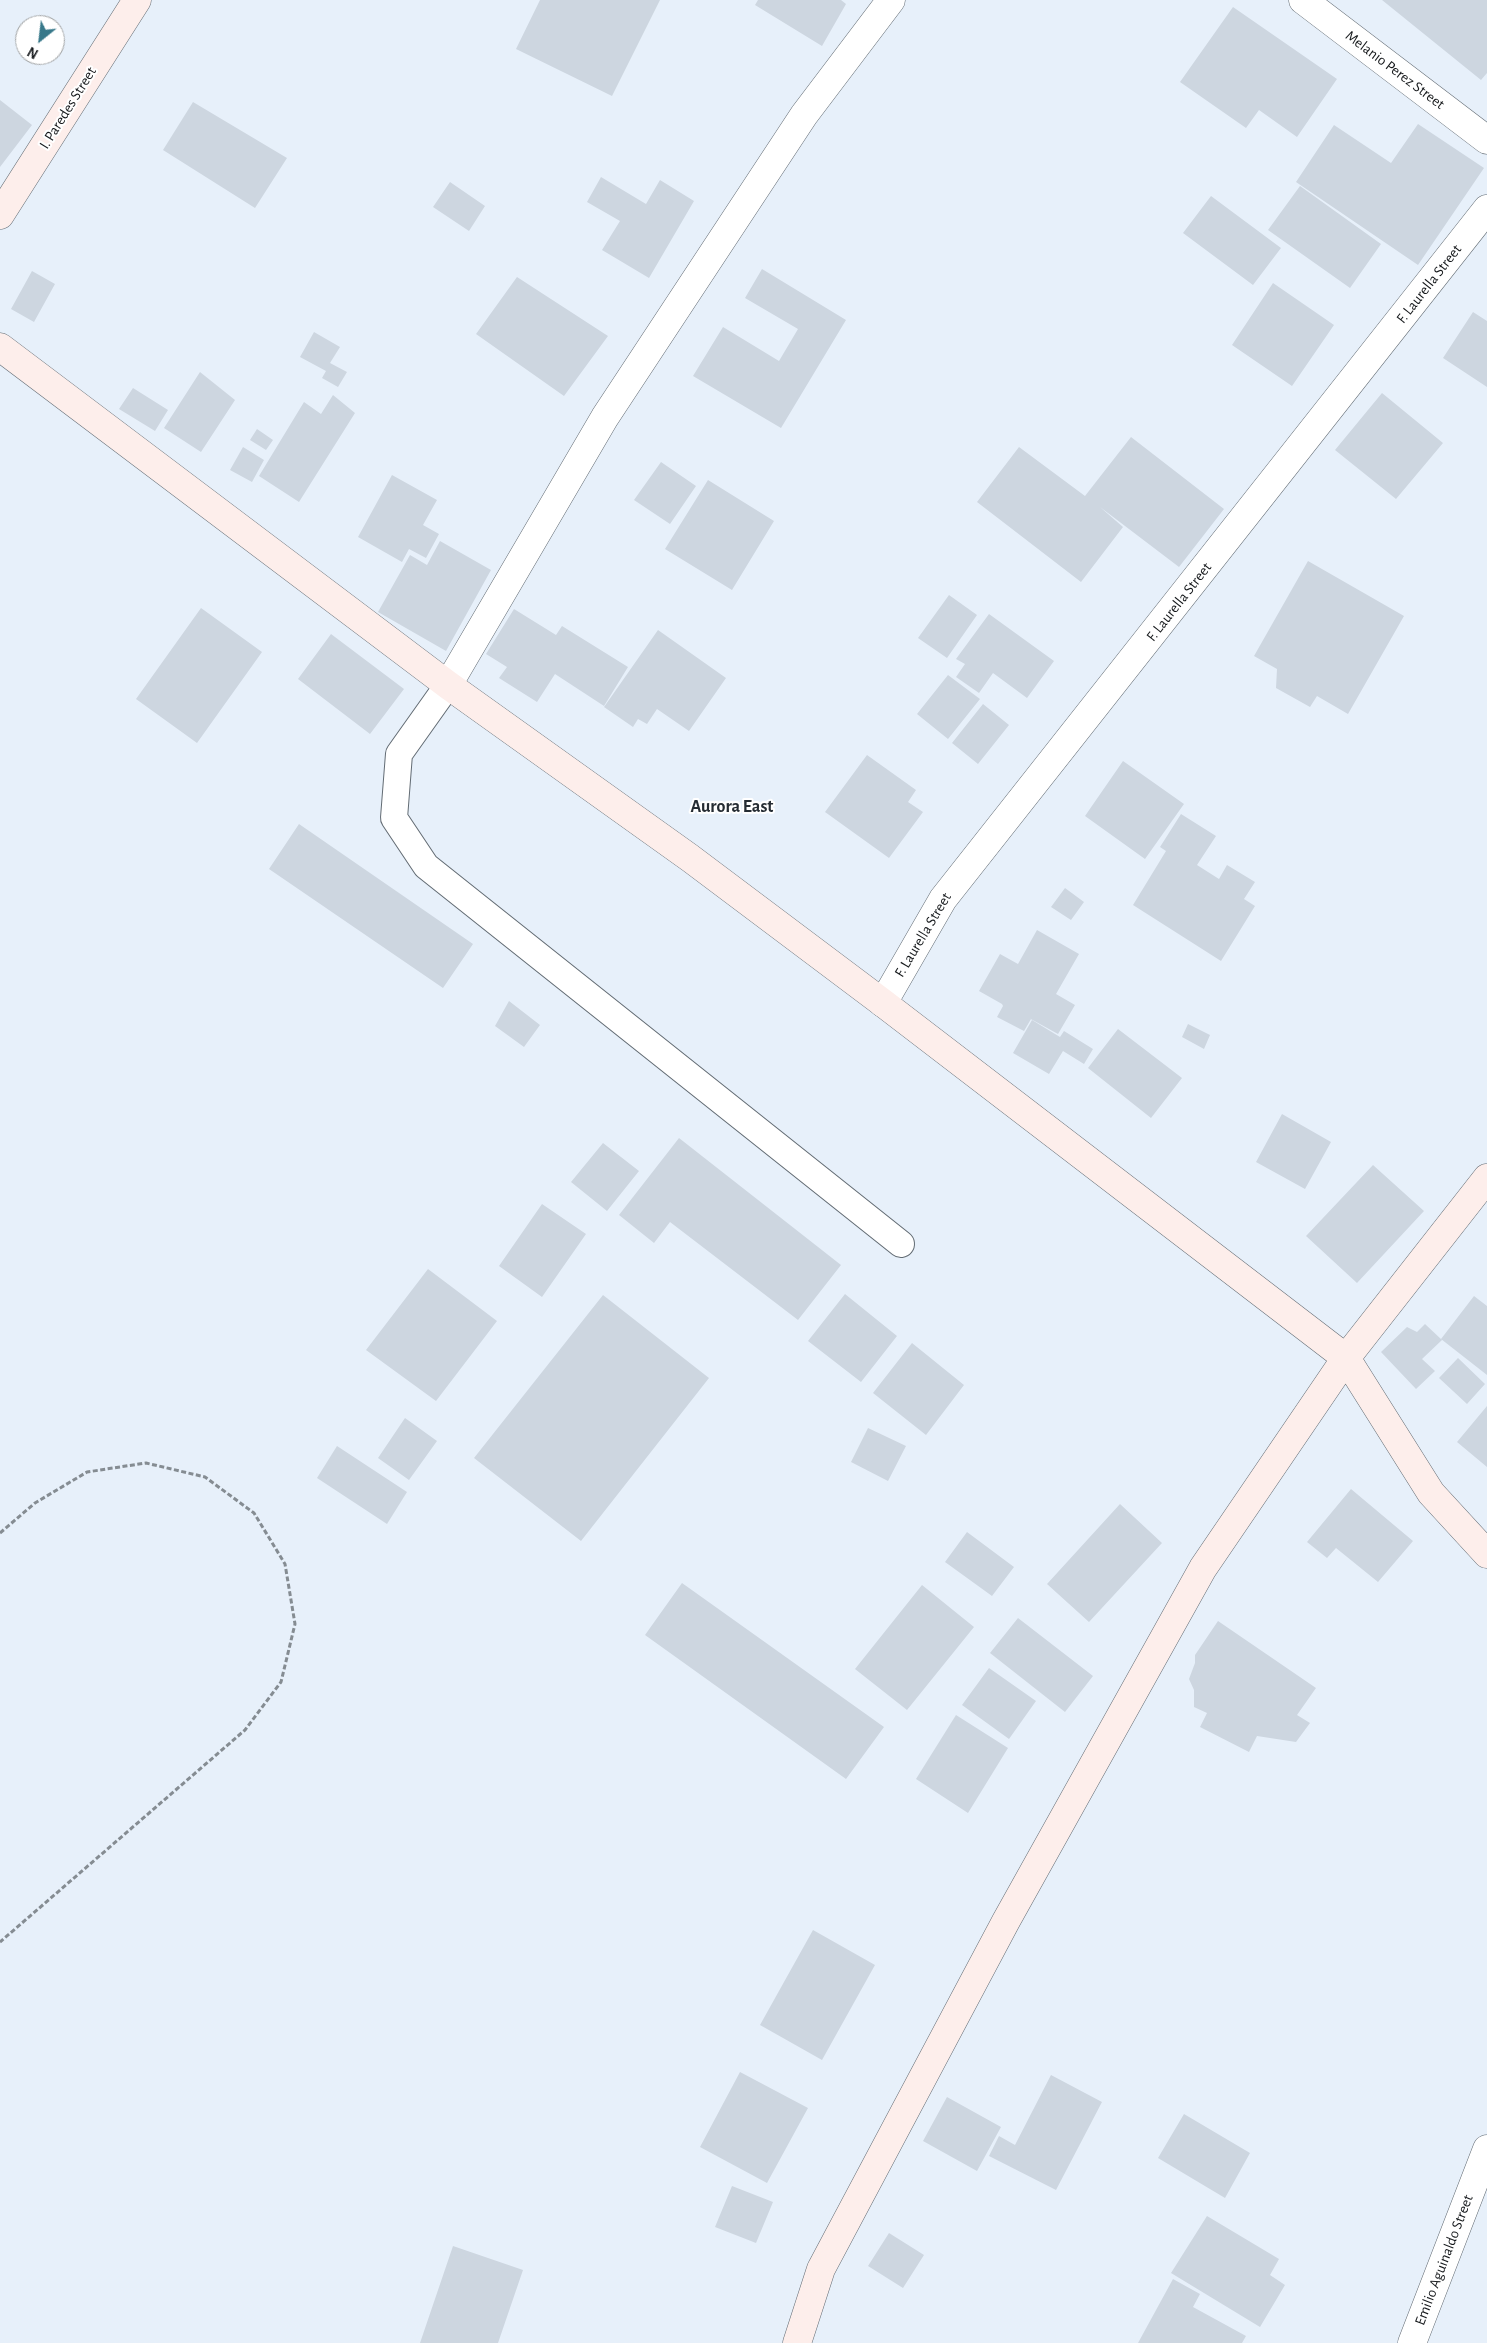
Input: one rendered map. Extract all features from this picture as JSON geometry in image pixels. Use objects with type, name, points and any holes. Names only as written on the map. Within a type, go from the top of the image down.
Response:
[{"type":"street","name":"I. Paredes Street","points":[[0,215],[137,0]]},
{"type":"street","points":[[448,685],[605,417],[804,115],[891,0]]},
{"type":"street","name":"Melanio Perez Street","points":[[1303,0],[1487,140]]},
{"type":"street","name":"F. Laurella Street","points":[[883,1004],[943,899],[1487,210]]},
{"type":"street","points":[[0,347],[448,685],[690,858],[1346,1358],[1431,1493],[1487,1554]]},
{"type":"street","points":[[797,2343],[821,2269],[1006,1921],[1203,1568],[1346,1358],[1487,1178]]},
{"type":"street","name":"Emilio Aguinaldo Street","points":[[1412,2343],[1487,2149]]},
{"type":"lane","points":[[448,685],[398,754],[394,818],[426,866],[901,1244]]},
{"type":"path","points":[[0,1533],[35,1503],[87,1472],[146,1463],[205,1477],[254,1513],[285,1564],[295,1624],[281,1682],[245,1730],[0,1942]]},
{"type":"building","points":[[540,0],[660,0],[612,96],[516,49]]},
{"type":"building","points":[[758,0],[841,0],[846,4],[822,46],[755,5]]},
{"type":"building","points":[[1382,0],[1487,0],[1487,73],[1481,80]]},
{"type":"building","points":[[1233,7],[1337,79],[1297,137],[1259,110],[1246,128],[1180,82]]},
{"type":"building","points":[[0,100],[32,125],[0,167]]},
{"type":"building","points":[[193,102],[287,158],[255,208],[163,150]]},
{"type":"building","points":[[1418,124],[1484,168],[1418,265],[1296,182],[1334,125],[1391,163]]},
{"type":"building","points":[[601,177],[646,204],[660,180],[694,201],[649,278],[602,250],[620,221],[587,202]]},
{"type":"building","points":[[450,182],[485,206],[469,231],[433,207]]},
{"type":"building","points":[[1300,186],[1381,244],[1350,288],[1268,230]]},
{"type":"building","points":[[1211,196],[1281,248],[1253,285],[1183,233]]},
{"type":"building","points":[[762,269],[846,320],[781,428],[693,376],[723,327],[779,361],[798,329],[745,298]]},
{"type":"building","points":[[32,271],[55,284],[34,322],[11,309]]},
{"type":"building","points":[[517,277],[608,336],[564,396],[476,334]]},
{"type":"building","points":[[1273,283],[1334,325],[1292,386],[1232,345]]},
{"type":"building","points":[[1473,312],[1487,321],[1487,387],[1443,358]]},
{"type":"building","points":[[314,332],[340,347],[330,363],[347,372],[338,387],[322,378],[326,371],[300,357]]},
{"type":"building","points":[[200,372],[235,400],[201,452],[164,428]]},
{"type":"building","points":[[133,388],[168,410],[155,431],[119,409]]},
{"type":"building","points":[[1382,393],[1443,443],[1396,499],[1335,450]]},
{"type":"building","points":[[333,395],[355,413],[299,502],[259,476],[304,402],[321,414]]},
{"type":"building","points":[[257,429],[273,440],[266,450],[250,440]]},
{"type":"building","points":[[1131,437],[1224,509],[1179,567],[1100,507],[1123,527],[1081,582],[977,502],[1019,447],[1085,496]]},
{"type":"building","points":[[243,447],[264,460],[252,482],[230,470]]},
{"type":"building","points":[[661,462],[696,486],[670,524],[634,500]]},
{"type":"building","points":[[392,475],[437,500],[423,525],[439,534],[426,558],[409,549],[402,562],[358,537]]},
{"type":"building","points":[[708,480],[774,521],[732,590],[665,549]]},
{"type":"building","points":[[440,541],[491,570],[446,651],[378,612],[410,555],[427,565]]},
{"type":"building","points":[[1308,561],[1404,616],[1348,714],[1317,696],[1310,707],[1276,688],[1277,669],[1254,656]]},
{"type":"building","points":[[949,595],[977,615],[947,658],[918,638]]},
{"type":"building","points":[[201,608],[262,652],[197,743],[136,699]]},
{"type":"building","points":[[514,609],[556,635],[562,626],[628,667],[604,706],[555,674],[537,702],[499,678],[507,667],[486,654]]},
{"type":"building","points":[[989,614],[1054,661],[1027,698],[993,673],[979,693],[956,677],[965,664],[956,659]]},
{"type":"building","points":[[658,630],[726,678],[689,731],[657,709],[647,724],[638,719],[633,727],[604,707]]},
{"type":"building","points":[[331,634],[404,689],[370,734],[298,679]]},
{"type":"building","points":[[948,675],[980,699],[948,739],[917,714]]},
{"type":"building","points":[[983,704],[1009,725],[978,764],[952,743]]},
{"type":"building","points":[[867,755],[916,790],[908,802],[923,812],[889,858],[825,812]]},
{"type":"building","points":[[1123,761],[1184,804],[1145,859],[1085,816]]},
{"type":"building","points":[[1181,814],[1216,836],[1197,865],[1219,879],[1227,865],[1255,882],[1244,899],[1255,906],[1221,961],[1133,905],[1166,851],[1160,847]]},
{"type":"building","points":[[299,824],[473,944],[443,988],[269,869]]},
{"type":"building","points":[[1065,888],[1084,902],[1071,920],[1051,907]]},
{"type":"building","points":[[1037,930],[1079,954],[1056,994],[1075,1005],[1058,1034],[1031,1019],[1024,1031],[997,1017],[1003,1006],[1002,1004],[979,991],[1000,954],[1018,964]]},
{"type":"building","points":[[509,1001],[540,1025],[524,1047],[495,1026]]},
{"type":"building","points":[[1032,1020],[1060,1037],[1064,1031],[1093,1049],[1084,1064],[1063,1051],[1049,1074],[1013,1053]]},
{"type":"building","points":[[1188,1024],[1210,1035],[1204,1049],[1182,1037]]},
{"type":"building","points":[[1118,1029],[1182,1078],[1151,1118],[1088,1068]]},
{"type":"building","points":[[1282,1114],[1331,1142],[1305,1189],[1256,1162]]},
{"type":"building","points":[[679,1138],[841,1265],[798,1320],[670,1222],[654,1243],[619,1215]]},
{"type":"building","points":[[603,1143],[639,1171],[607,1211],[571,1182]]},
{"type":"building","points":[[1373,1165],[1424,1211],[1357,1283],[1306,1236]]},
{"type":"building","points":[[542,1204],[586,1234],[542,1297],[499,1266]]},
{"type":"building","points":[[428,1269],[497,1321],[436,1401],[366,1350]]},
{"type":"building","points":[[845,1294],[897,1336],[861,1382],[808,1341]]},
{"type":"building","points":[[603,1295],[709,1378],[581,1541],[474,1458]]},
{"type":"building","points":[[1474,1296],[1487,1306],[1487,1375],[1441,1339]]},
{"type":"building","points":[[1425,1324],[1442,1340],[1422,1359],[1435,1371],[1416,1389],[1381,1352],[1407,1327],[1417,1332]]},
{"type":"building","points":[[912,1343],[964,1385],[926,1435],[873,1393]]},
{"type":"building","points":[[1458,1358],[1485,1384],[1467,1404],[1439,1378]]},
{"type":"building","points":[[1487,1406],[1487,1467],[1457,1442]]},
{"type":"building","points":[[405,1418],[437,1441],[409,1480],[378,1458]]},
{"type":"building","points":[[868,1428],[906,1446],[888,1481],[851,1462]]},
{"type":"building","points":[[337,1446],[407,1492],[387,1524],[317,1478]]},
{"type":"building","points":[[1351,1489],[1413,1541],[1378,1582],[1336,1548],[1327,1558],[1307,1542]]},
{"type":"building","points":[[1120,1504],[1162,1543],[1089,1622],[1047,1584]]},
{"type":"building","points":[[967,1532],[1014,1567],[992,1596],[945,1562]]},
{"type":"building","points":[[682,1583],[884,1727],[846,1779],[645,1635]]},
{"type":"building","points":[[922,1585],[974,1627],[907,1710],[855,1669]]},
{"type":"building","points":[[1018,1618],[1093,1676],[1065,1712],[990,1653]]},
{"type":"building","points":[[1218,1621],[1316,1688],[1297,1715],[1310,1723],[1296,1742],[1257,1736],[1249,1752],[1200,1727],[1207,1713],[1194,1707],[1194,1690],[1189,1679],[1195,1663],[1195,1655]]},
{"type":"building","points":[[989,1668],[1036,1701],[1009,1739],[962,1705]]},
{"type":"building","points":[[956,1715],[1008,1748],[968,1813],[916,1779]]},
{"type":"building","points":[[813,1930],[875,1965],[822,2060],[760,2025]]},
{"type":"building","points":[[740,2072],[808,2108],[767,2183],[700,2147]]},
{"type":"building","points":[[1051,2075],[1102,2102],[1056,2190],[989,2156],[999,2136],[1015,2145]]},
{"type":"building","points":[[947,2097],[1001,2127],[977,2171],[923,2141]]},
{"type":"building","points":[[1184,2114],[1250,2153],[1225,2198],[1158,2158]]},
{"type":"building","points":[[732,2186],[773,2202],[756,2243],[715,2227]]},
{"type":"building","points":[[1207,2216],[1279,2259],[1270,2275],[1285,2285],[1260,2327],[1171,2273]]},
{"type":"building","points":[[889,2233],[924,2255],[903,2288],[868,2266]]},
{"type":"building","points":[[453,2246],[523,2270],[498,2343],[420,2343]]},
{"type":"building","points":[[1173,2279],[1200,2294],[1193,2307],[1246,2336],[1242,2343],[1138,2343]]},
{"type":"district","name":"Aurora East","points":[[732,807]]}]
